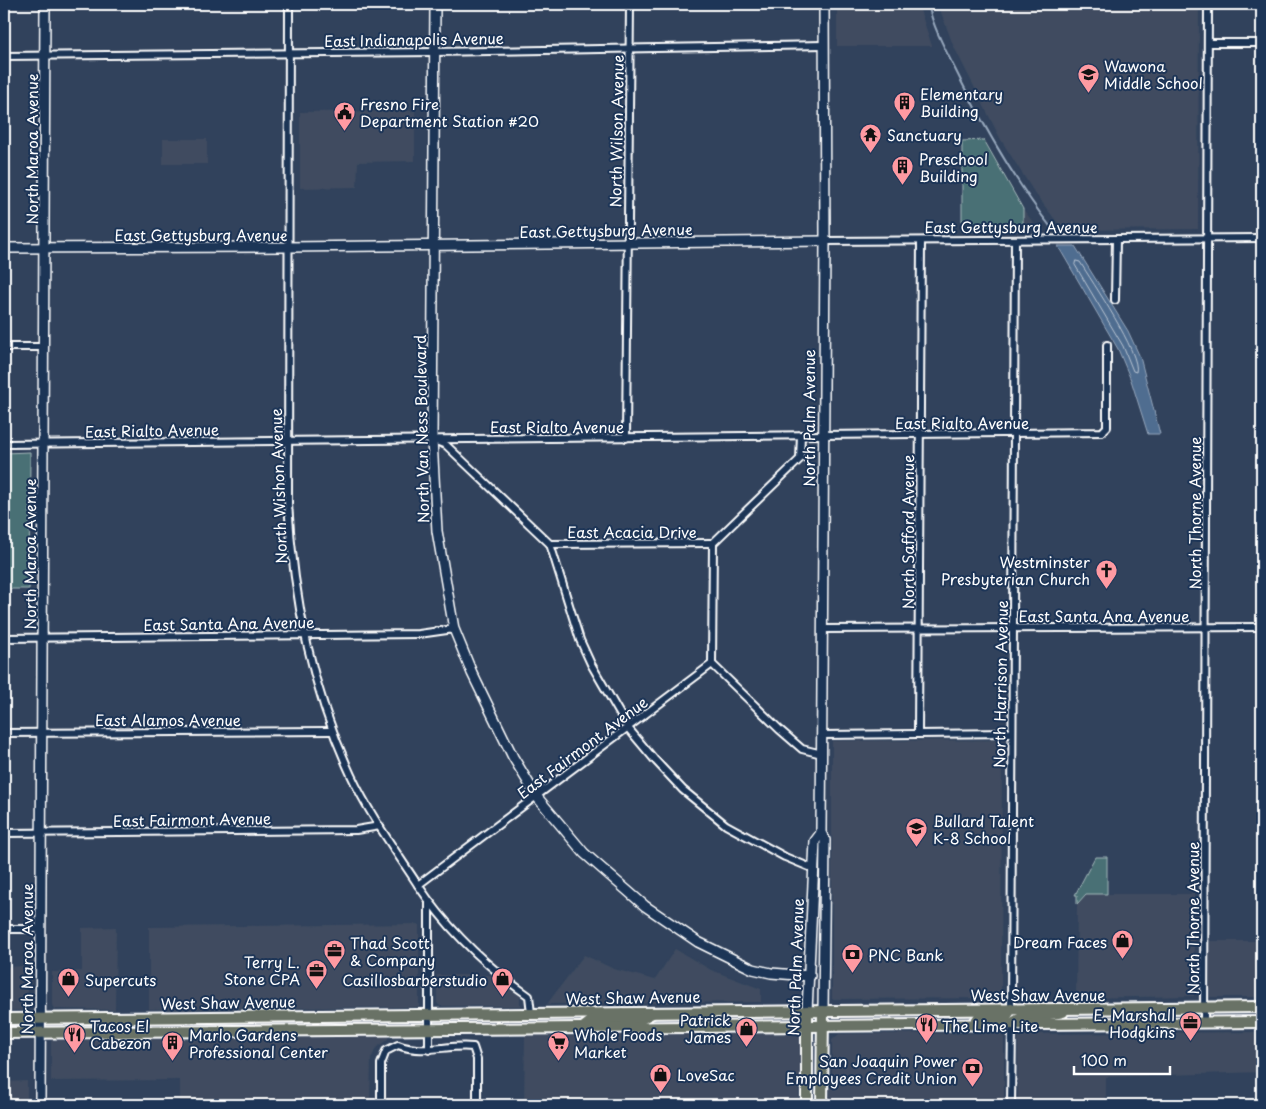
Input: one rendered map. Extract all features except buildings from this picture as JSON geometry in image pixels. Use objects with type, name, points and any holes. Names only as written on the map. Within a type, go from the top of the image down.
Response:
[{"type":"main road","name":"North Maroa Avenue","points":[[40,1105],[39,929],[42,833],[40,732],[44,444],[45,4]]},
{"type":"main road","name":"North Van Ness Boulevard","points":[[435,4],[435,246],[432,440],[437,531],[454,629],[493,717],[537,797],[584,853],[645,906],[698,942],[753,969],[771,973],[810,976]]},
{"type":"main road","name":"North Palm Avenue","points":[[822,1105],[825,840],[821,832],[825,241],[824,4]]},
{"type":"main road","name":"East Gettysburg Avenue","points":[[4,248],[435,246],[825,241]]},
{"type":"main road","name":"North Palm Avenue","points":[[807,1105],[807,1011],[815,841],[821,832]]},
{"type":"main road","name":"West Shaw Avenue","points":[[4,1019],[1262,1007]]},
{"type":"main road","points":[[1012,1024],[1020,1017],[1047,1016],[1076,1008]]},
{"type":"main road","points":[[974,1024],[979,1017],[1006,1017],[1012,1009]]},
{"type":"main road","points":[[584,1027],[593,1020],[639,1020],[653,1012]]},
{"type":"main road","name":"West Shaw Avenue","points":[[4,1032],[1262,1022]]},
{"type":"street","name":"North Wishon Avenue","points":[[289,4],[287,440],[291,552],[304,634],[314,681],[332,731],[352,777],[380,826],[429,902],[488,965],[529,996],[531,1013]]},
{"type":"street","name":"North Wilson Avenue","points":[[626,438],[630,4]]},
{"type":"street","name":"North Thorne Avenue","points":[[1204,1023],[1208,4]]},
{"type":"street","points":[[1208,43],[1262,43]]},
{"type":"street","name":"East Indianapolis Avenue","points":[[4,56],[289,54],[824,45]]},
{"type":"street","name":"East Gettysburg Avenue","points":[[825,241],[1262,238]]},
{"type":"street","points":[[1115,300],[1116,239]]},
{"type":"street","name":"North Harrison Avenue","points":[[1012,1009],[1014,240]]},
{"type":"street","name":"North Safford Avenue","points":[[918,734],[921,241]]},
{"type":"street","name":"East Rialto Avenue","points":[[4,444],[801,435],[1014,435],[1102,432],[1107,427],[1107,345]]},
{"type":"street","points":[[4,347],[44,347]]},
{"type":"street","points":[[801,435],[800,459],[713,543],[712,664],[802,748],[822,754]]},
{"type":"street","points":[[432,440],[446,446],[550,544],[580,640],[591,664],[628,728],[683,790],[715,817],[784,857],[814,869]]},
{"type":"street","name":"East Acacia Drive","points":[[550,544],[713,543]]},
{"type":"street","name":"East Santa Ana Avenue","points":[[823,629],[1262,627]]},
{"type":"street","name":"East Santa Ana Avenue","points":[[4,638],[419,634],[454,629]]},
{"type":"street","name":"East Fairmont Avenue","points":[[418,885],[712,664]]},
{"type":"street","name":"East Alamos Avenue","points":[[4,733],[332,731]]},
{"type":"street","points":[[822,735],[1012,733]]},
{"type":"street","name":"East Fairmont Avenue","points":[[4,833],[356,830],[380,826]]},
{"type":"street","points":[[429,902],[429,1050]]},
{"type":"street","points":[[4,930],[39,929]]},
{"type":"street","points":[[1010,1105],[1012,1024]]},
{"type":"street","points":[[381,1105],[381,1064],[386,1050],[398,1045],[411,1050],[429,1050],[459,1045],[473,1047],[477,1059],[477,1105]]},
{"type":"shaded area","points":[[837,4],[918,4],[932,46],[837,46]]},
{"type":"shaded area","name":"Wawona Middle School","points":[[938,4],[1199,4],[1198,229],[1063,230],[1034,192],[1001,140],[953,45]]},
{"type":"shaded area","points":[[415,111],[415,161],[358,162],[357,187],[300,188],[300,112]]},
{"type":"shaded area","points":[[163,139],[207,139],[207,164],[163,164]]},
{"type":"shaded area","points":[[1023,209],[1039,230],[1023,230]]},
{"type":"shaded area","name":"Bullard Talent K-8 School","points":[[1002,740],[1001,998],[832,999],[832,741]]},
{"type":"shaded area","points":[[1086,894],[1194,894],[1194,996],[1076,998],[1077,904]]},
{"type":"shaded area","points":[[419,924],[419,1007],[149,1009],[149,927]]},
{"type":"shaded area","points":[[116,927],[115,1010],[54,1009],[52,1005],[52,972],[82,971],[82,928]]},
{"type":"shaded area","points":[[1210,941],[1262,941],[1262,997],[1210,997]]},
{"type":"shaded area","points":[[675,949],[711,970],[761,989],[761,1002],[547,1004],[584,955],[614,969],[655,980]]},
{"type":"shaded area","points":[[27,966],[27,979],[31,979],[31,987],[28,987],[28,1010],[4,1011],[4,967]]},
{"type":"shaded area","points":[[437,975],[491,975],[520,996],[520,1006],[440,1006],[437,1003]]},
{"type":"shaded area","points":[[1262,1032],[1262,1072],[1106,1077],[1106,1105],[1018,1105],[1018,1037],[1022,1034]]},
{"type":"shaded area","points":[[795,1033],[801,1039],[801,1078],[798,1080],[800,1105],[524,1105],[525,1035]]},
{"type":"shaded area","points":[[1000,1033],[1004,1038],[1004,1105],[827,1105],[827,1093],[832,1079],[832,1040],[839,1034]]},
{"type":"shaded area","points":[[388,1036],[388,1039],[376,1048],[371,1059],[370,1105],[180,1105],[180,1080],[51,1081],[51,1040]]},
{"type":"shaded area","points":[[27,1081],[27,1105],[4,1105],[4,1082]]},
{"type":"green space","points":[[984,140],[1023,209],[1023,230],[962,231],[962,141]]},
{"type":"green space","points":[[30,452],[29,589],[4,589],[4,453]]},
{"type":"green space","points":[[1095,857],[1107,857],[1107,894],[1086,894],[1077,904],[1077,895],[1075,895]]},
{"type":"water","points":[[1058,246],[1075,246],[1128,331],[1140,357],[1160,434],[1148,434],[1131,380],[1118,349]]},
{"type":"waterway","points":[[928,4],[942,43],[1003,158],[1053,230]]},
{"type":"place","name":"Wawona Middle School","points":[[1088,93]]},
{"type":"place","name":"Elementary Building","points":[[904,121]]},
{"type":"place","name":"Fresno Fire Department Station #20","points":[[344,131]]},
{"type":"place","name":"Sanctuary","points":[[871,153]]},
{"type":"place","name":"Preschool Building","points":[[903,186]]},
{"type":"place","name":"Westminster Presbyterian Church","points":[[1106,589]]},
{"type":"place","name":"Bullard Talent K-8 School","points":[[917,848]]},
{"type":"place","name":"Dream Faces","points":[[1123,960]]},
{"type":"place","name":"Thad Scott & Company","points":[[334,970]]},
{"type":"place","name":"PNC Bank","points":[[852,973]]},
{"type":"place","name":"Terry L. Stone CPA","points":[[316,989]]},
{"type":"place","name":"Supercuts","points":[[69,998]]},
{"type":"place","name":"Casillosbarberstudio","points":[[503,998]]},
{"type":"place","name":"E. Marshall Hodgkins","points":[[1191,1042]]},
{"type":"place","name":"The Lime Lite","points":[[926,1044]]},
{"type":"place","name":"Patrick James","points":[[747,1047]]},
{"type":"place","name":"Tacos El Cabezon","points":[[74,1053]]},
{"type":"place","name":"Marlo Gardens Professional Center","points":[[173,1062]]},
{"type":"place","name":"Whole Foods Market","points":[[558,1062]]},
{"type":"place","name":"San Joaquin Power Employees Credit Union","points":[[973,1088]]},
{"type":"place","name":"LoveSac","points":[[661,1093]]}]
